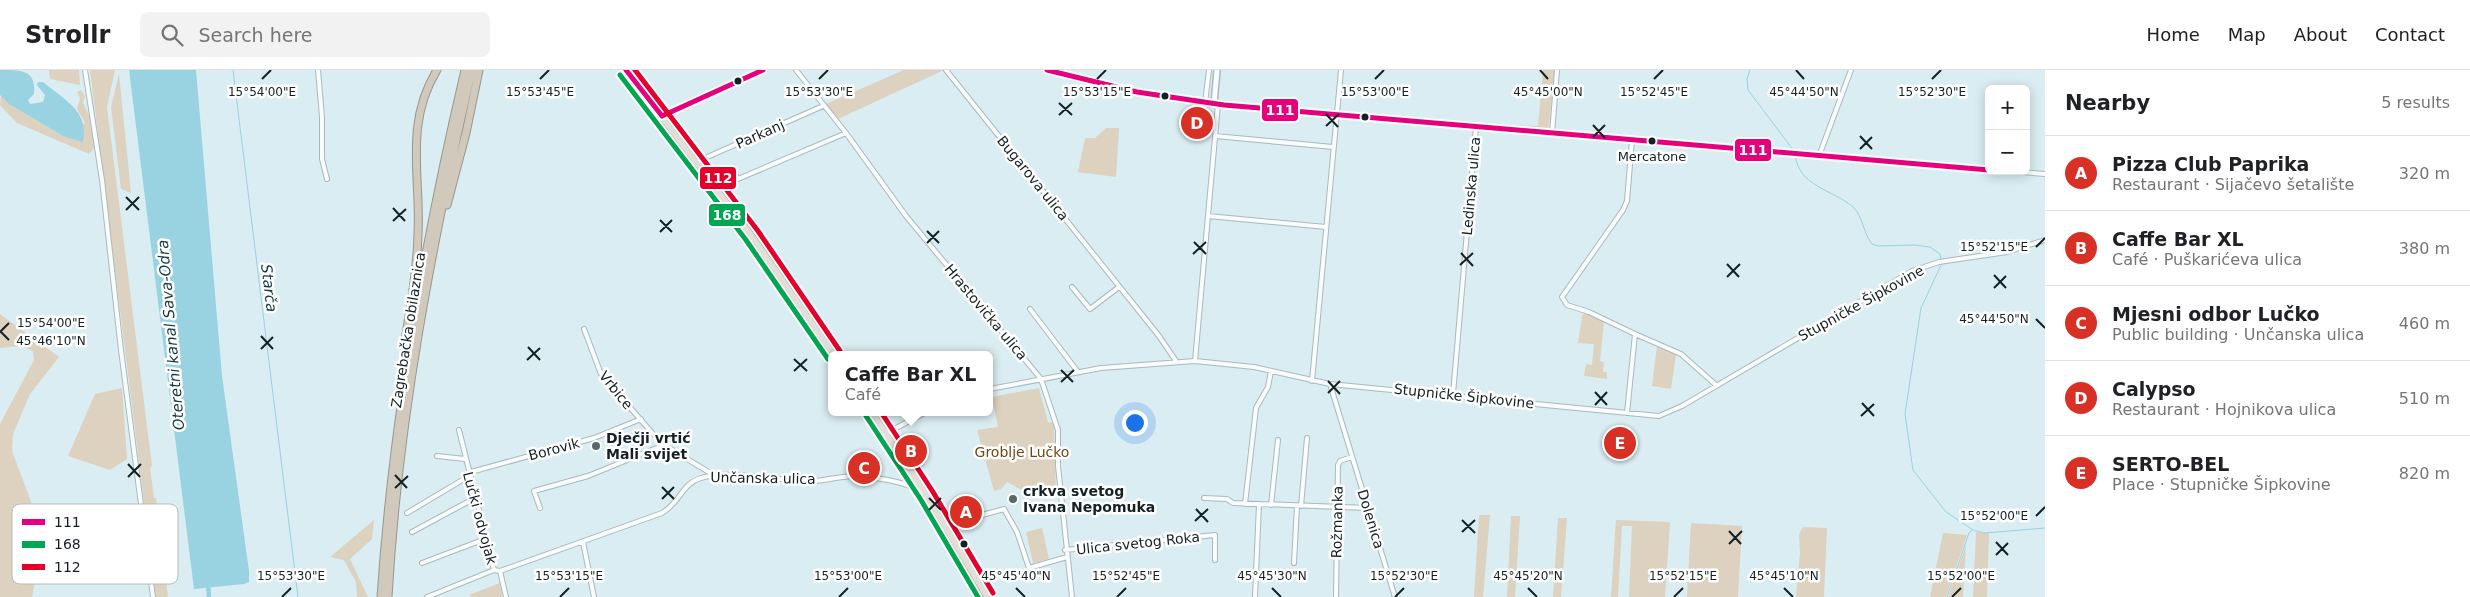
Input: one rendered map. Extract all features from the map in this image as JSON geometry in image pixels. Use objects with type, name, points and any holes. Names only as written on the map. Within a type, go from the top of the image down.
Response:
[{"type":"highway","points":[[408,351],[405,340],[416,275],[418,232],[415,142],[421,109],[437,70]]},
{"type":"highway","name":"Zagrebačka obilaznica","points":[[381,597],[392,472],[408,351],[435,204],[465,70]]},
{"type":"highway","name":"Zagrebačka obilaznica","points":[[388,597],[403,438],[428,280],[472,70]]},
{"type":"highway","points":[[428,280],[436,262],[446,208],[480,70]]},
{"type":"main road","points":[[626,70],[774,267],[831,351]]},
{"type":"main road","points":[[662,116],[764,70]]},
{"type":"main road","points":[[1046,70],[1132,91],[1216,104],[1217,70]]},
{"type":"main road","points":[[874,416],[946,525],[987,597]]},
{"type":"street","points":[[84,70],[102,180],[121,350],[142,504]]},
{"type":"street","points":[[318,70],[322,159],[327,179]]},
{"type":"street","name":"Hrastovička ulica","points":[[796,70],[846,133],[906,216],[1041,379],[1058,430],[1057,458],[1065,550],[1072,597]]},
{"type":"street","name":"Bugarova ulica","points":[[946,70],[1159,336],[1176,361]]},
{"type":"street","points":[[1205,103],[1209,70]]},
{"type":"street","points":[[1312,381],[1341,70]]},
{"type":"street","points":[[1552,134],[1557,70]]},
{"type":"street","points":[[1819,156],[1851,70]]},
{"type":"street","points":[[1195,361],[1215,136],[1216,104],[1985,170]]},
{"type":"street","name":"Parkanj","points":[[696,162],[823,106]]},
{"type":"street","name":"Ledinska ulica","points":[[1453,394],[1476,127]]},
{"type":"street","points":[[736,176],[738,180],[846,133]]},
{"type":"street","points":[[1215,136],[1333,147]]},
{"type":"street","points":[[1632,140],[1627,200],[1623,210],[1564,292],[1562,298],[1567,305],[1590,312],[1681,354],[1716,385]]},
{"type":"street","points":[[2030,173],[2045,174]]},
{"type":"street","points":[[1208,216],[1326,227]]},
{"type":"street","name":"Stupničke Šipkovine","points":[[993,389],[1078,372],[1176,361],[1195,361],[1271,371],[1330,384],[1663,415],[1912,271],[1941,262],[2006,252],[2045,240]]},
{"type":"street","points":[[1072,287],[1091,309],[1119,287]]},
{"type":"street","points":[[1030,309],[1078,372]]},
{"type":"street","name":"Vrbice","points":[[584,329],[601,374],[664,445],[712,474]]},
{"type":"street","points":[[1627,413],[1635,334]]},
{"type":"street","points":[[1245,504],[1256,408],[1268,387],[1271,371]]},
{"type":"street","name":"Dolenica","points":[[1330,384],[1395,597]]},
{"type":"street","points":[[885,434],[919,416]]},
{"type":"street","name":"Borovik","points":[[407,513],[469,476],[470,472],[594,438],[641,419]]},
{"type":"street","name":"Lučki odvojak","points":[[459,430],[494,570],[500,571]]},
{"type":"street","points":[[1294,563],[1307,438]]},
{"type":"street","points":[[1271,505],[1278,440]]},
{"type":"street","points":[[540,508],[534,491],[588,476],[664,445]]},
{"type":"street","name":"Lučki odvojak","points":[[437,456],[465,459]]},
{"type":"street","name":"Rožmanka","points":[[1336,597],[1338,465],[1340,461],[1352,457]]},
{"type":"street","points":[[901,483],[908,480],[911,473]]},
{"type":"street","name":"Unčanska ulica","points":[[500,571],[662,513],[678,501],[687,486],[694,480],[712,474],[810,482],[859,476],[914,486],[927,496]]},
{"type":"street","points":[[412,532],[475,498]]},
{"type":"street","points":[[1204,498],[1245,504],[1368,508]]},
{"type":"street","points":[[1255,597],[1259,504]]},
{"type":"street","points":[[946,525],[1004,509],[1017,532],[1029,568],[1067,557]]},
{"type":"street","name":"Ulica svetog Roka","points":[[1065,550],[1214,535],[1215,560]]},
{"type":"street","points":[[422,563],[485,539]]},
{"type":"street","points":[[583,542],[594,597]]},
{"type":"street","points":[[427,597],[494,570]]},
{"type":"street","points":[[500,571],[506,597]]},
{"type":"street","points":[[152,584],[154,597]]},
{"type":"green space","points":[[49,70],[79,70],[80,85],[50,79]]},
{"type":"green space","points":[[90,70],[115,70],[107,107],[152,466],[150,468],[154,498],[156,498],[157,504],[144,504]]},
{"type":"green space","points":[[904,70],[944,70],[838,119],[826,104]]},
{"type":"green space","points":[[1543,70],[1555,70],[1549,126],[1547,128],[1503,125],[1538,126]]},
{"type":"green space","points":[[119,74],[131,193],[121,189],[111,107]]},
{"type":"green space","points":[[81,90],[85,96],[83,103],[90,117],[94,148],[89,154],[17,123],[0,105],[1,95],[9,104],[63,136],[85,123],[77,109],[80,98],[77,92]]},
{"type":"green space","points":[[1106,128],[1119,128],[1116,177],[1078,172],[1085,138],[1095,138]]},
{"type":"green space","points":[[1585,312],[1604,321],[1600,361],[1604,362],[1603,372],[1607,372],[1607,379],[1584,376],[1586,364],[1592,365],[1594,344],[1578,343],[1582,316]]},
{"type":"green space","points":[[0,314],[59,357],[30,394],[13,434],[12,451],[32,504],[12,504],[12,584],[34,584],[32,597],[0,597],[0,424],[34,360],[33,351],[21,346],[0,348]]},
{"type":"green space","points":[[1657,346],[1676,354],[1671,389],[1652,386]]},
{"type":"green space","points":[[122,388],[127,459],[110,470],[68,456],[95,394]]},
{"type":"green space","name":"Groblje Lučko","points":[[1039,388],[1048,422],[1054,423],[1056,496],[1027,499],[1025,492],[1007,482],[1001,489],[994,491],[977,430],[998,427],[993,397]]},
{"type":"green space","points":[[1479,515],[1490,515],[1483,597],[1474,597]]},
{"type":"green space","points":[[1511,516],[1520,516],[1515,597],[1507,597]]},
{"type":"green space","points":[[1558,518],[1567,518],[1561,597],[1553,597]]},
{"type":"green space","points":[[374,520],[372,539],[350,559],[368,597],[357,597],[356,582],[344,560],[330,557]]},
{"type":"green space","points":[[1616,520],[1670,522],[1665,597],[1629,597],[1632,526],[1622,526],[1618,597],[1611,597]]},
{"type":"green space","points":[[1691,523],[1742,526],[1738,597],[1687,597]]},
{"type":"green space","points":[[1804,527],[1827,528],[1824,597],[1796,597],[1800,553],[1799,535]]},
{"type":"green space","points":[[1042,528],[1049,559],[1033,563],[1026,532]]},
{"type":"green space","points":[[1976,532],[1989,533],[1987,597],[1973,597]]},
{"type":"green space","points":[[1943,533],[1967,535],[1946,597],[1930,597]]},
{"type":"green space","points":[[1966,545],[1963,597],[1948,597]]},
{"type":"green space","points":[[500,583],[502,597],[472,597],[469,595]]},
{"type":"green space","points":[[154,584],[166,584],[168,597],[156,597]]},
{"type":"water","points":[[0,70],[21,71],[30,76],[33,80],[34,94],[28,100],[30,104],[43,102],[45,95],[37,85],[38,82],[43,82],[74,107],[82,122],[84,131],[83,142],[63,136],[9,104],[0,95]]},
{"type":"water","points":[[129,70],[196,70],[222,376],[249,571],[249,582],[244,584],[194,589]]},
{"type":"waterway","name":"Starča","points":[[233,70],[298,597]]},
{"type":"waterway","points":[[1750,70],[1747,79],[1748,90],[1794,151]]},
{"type":"waterway","points":[[1795,155],[1798,166],[1810,181],[1853,207],[1872,244],[1878,246],[1914,245],[1930,247],[1940,254],[1941,259]]},
{"type":"waterway","points":[[1942,263],[1921,308],[1905,414],[1913,470],[1946,512],[1973,530],[1985,533],[2045,528]]},
{"type":"waterway","points":[[1947,597],[1969,533],[1972,530]]},
{"type":"waterway","name":"Oteretni kanal Sava-Odra","points":[[208,583],[209,597]]},
{"type":"transit line","name":"111","points":[[626,70],[662,116]]},
{"type":"transit line","name":"112","points":[[635,70],[758,231],[840,351]]},
{"type":"transit line","name":"111","points":[[662,116],[763,70]]},
{"type":"transit line","name":"111","points":[[1047,70],[1137,92],[1224,105],[1985,170]]},
{"type":"transit line","name":"168","points":[[620,75],[746,240],[828,359]]},
{"type":"transit line","name":"168","points":[[866,416],[921,500],[978,597]]},
{"type":"transit line","name":"112","points":[[884,416],[933,492],[993,593]]},
{"type":"place","name":"Calypso","points":[[1197,123]]},
{"type":"place","name":"Mercatone","points":[[1652,141]]},
{"type":"place","name":"SERTO-BEL","points":[[1620,443]]},
{"type":"place","name":"Dječji vrtić Mali svijet","points":[[596,446]]},
{"type":"place","name":"Caffe Bar XL","points":[[911,451]]},
{"type":"place","name":"Mjesni odbor Lučko","points":[[864,468]]},
{"type":"place","name":"crkva svetog Ivana Nepomuka","points":[[1013,499]]},
{"type":"place","name":"Pizza Club Paprika","points":[[966,512]]}]
